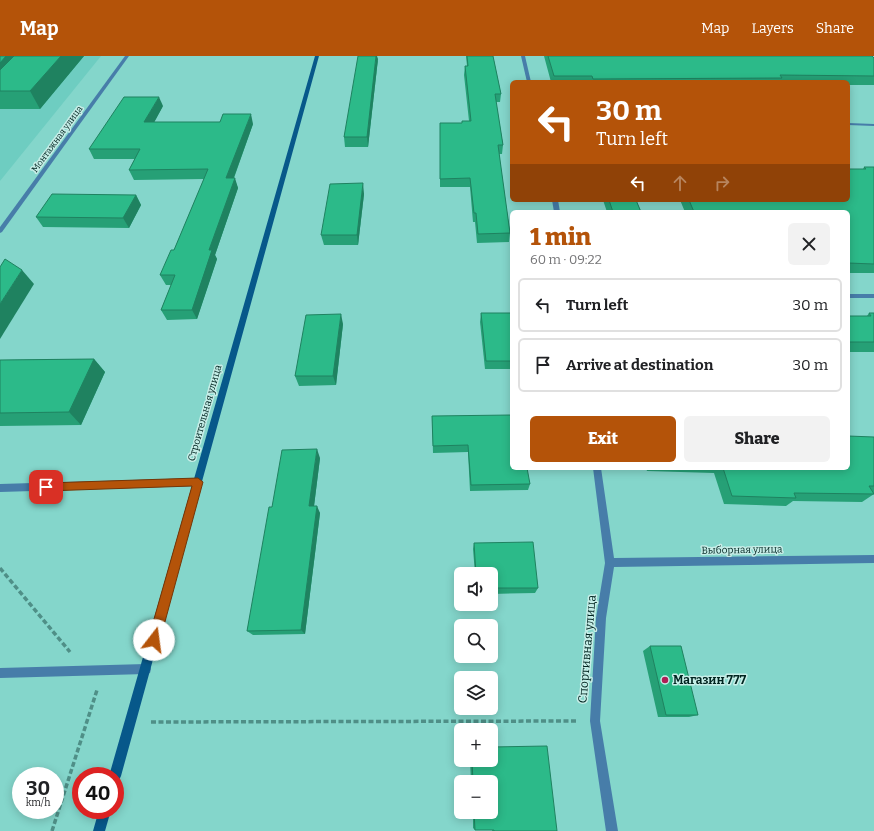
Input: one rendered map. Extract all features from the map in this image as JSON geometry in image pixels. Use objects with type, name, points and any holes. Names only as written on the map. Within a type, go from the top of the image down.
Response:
[{"type":"street","name":"Монтажная улица","points":[[0,230],[127,56]]},
{"type":"street","name":"Строительная улица","points":[[118,767],[317,56]]},
{"type":"street","points":[[523,56],[529,80]]},
{"type":"street","points":[[850,124],[874,125]]},
{"type":"street","points":[[850,296],[874,296]]},
{"type":"street","name":"Спортивная улица","points":[[597,470],[610,563],[601,618],[595,721],[612,831]]},
{"type":"street","points":[[0,488],[198,482]]},
{"type":"street","name":"Выборная улица","points":[[610,563],[874,559]]},
{"type":"street","points":[[0,673],[146,669]]},
{"type":"street","points":[[99,831],[102,819]]},
{"type":"path","points":[[0,568],[85,670]]},
{"type":"path","points":[[52,831],[103,670]]},
{"type":"path","points":[[130,722],[595,721]]},
{"type":"shaded area","points":[[0,56],[101,56],[0,181]]},
{"type":"building","points":[[0,56],[6,56],[0,63]]},
{"type":"building","points":[[14,56],[61,56],[30,91],[0,91],[0,70]]},
{"type":"building","points":[[358,56],[376,56],[367,137],[344,137]]},
{"type":"building","points":[[467,56],[493,56],[501,94],[495,94],[503,145],[498,145],[510,233],[478,234],[470,178],[440,179],[440,123],[462,123],[462,121],[471,121],[465,66],[468,66]]},
{"type":"building","points":[[548,56],[872,56],[874,58],[874,76],[780,75],[782,78],[593,79],[592,76],[554,76]]},
{"type":"building","points":[[124,97],[159,97],[144,122],[220,122],[223,114],[251,114],[226,178],[235,178],[209,250],[212,250],[192,310],[161,310],[175,275],[160,275],[171,250],[174,250],[208,169],[129,170],[140,149],[89,149]]},
{"type":"building","points":[[864,167],[874,167],[874,264],[850,263],[850,210],[693,210],[690,202],[850,202],[850,169],[866,169]]},
{"type":"building","points":[[363,183],[357,235],[321,235],[330,184]]},
{"type":"building","points":[[52,194],[136,195],[123,218],[36,217]]},
{"type":"building","points":[[610,202],[637,202],[640,210],[612,210]]},
{"type":"building","points":[[5,259],[22,270],[0,304],[0,267]]},
{"type":"building","points":[[481,313],[510,313],[510,361],[486,361]]},
{"type":"building","points":[[869,313],[874,313],[874,342],[850,342],[850,316],[871,316]]},
{"type":"building","points":[[341,314],[333,376],[295,376],[306,315]]},
{"type":"building","points":[[94,359],[69,412],[0,413],[0,360]]},
{"type":"building","points":[[510,415],[510,470],[527,470],[530,484],[471,485],[468,445],[433,446],[432,416]]},
{"type":"building","points":[[850,436],[874,437],[874,486],[869,486],[874,494],[794,493],[796,498],[732,496],[724,470],[850,470]]},
{"type":"building","points":[[317,449],[309,506],[317,506],[301,630],[247,631],[269,507],[272,507],[282,450]]},
{"type":"building","points":[[533,542],[538,588],[498,588],[498,567],[476,567],[474,543]]},
{"type":"building","points":[[650,646],[681,646],[698,715],[666,715]]},
{"type":"building","points":[[547,746],[557,831],[475,830],[474,819],[498,819],[498,775],[473,775],[472,767],[498,767],[498,747]]},
{"type":"place","name":"Магазин 777","points":[[665,680]]},
{"type":"route","points":[[46,487],[198,482],[154,640]]}]
